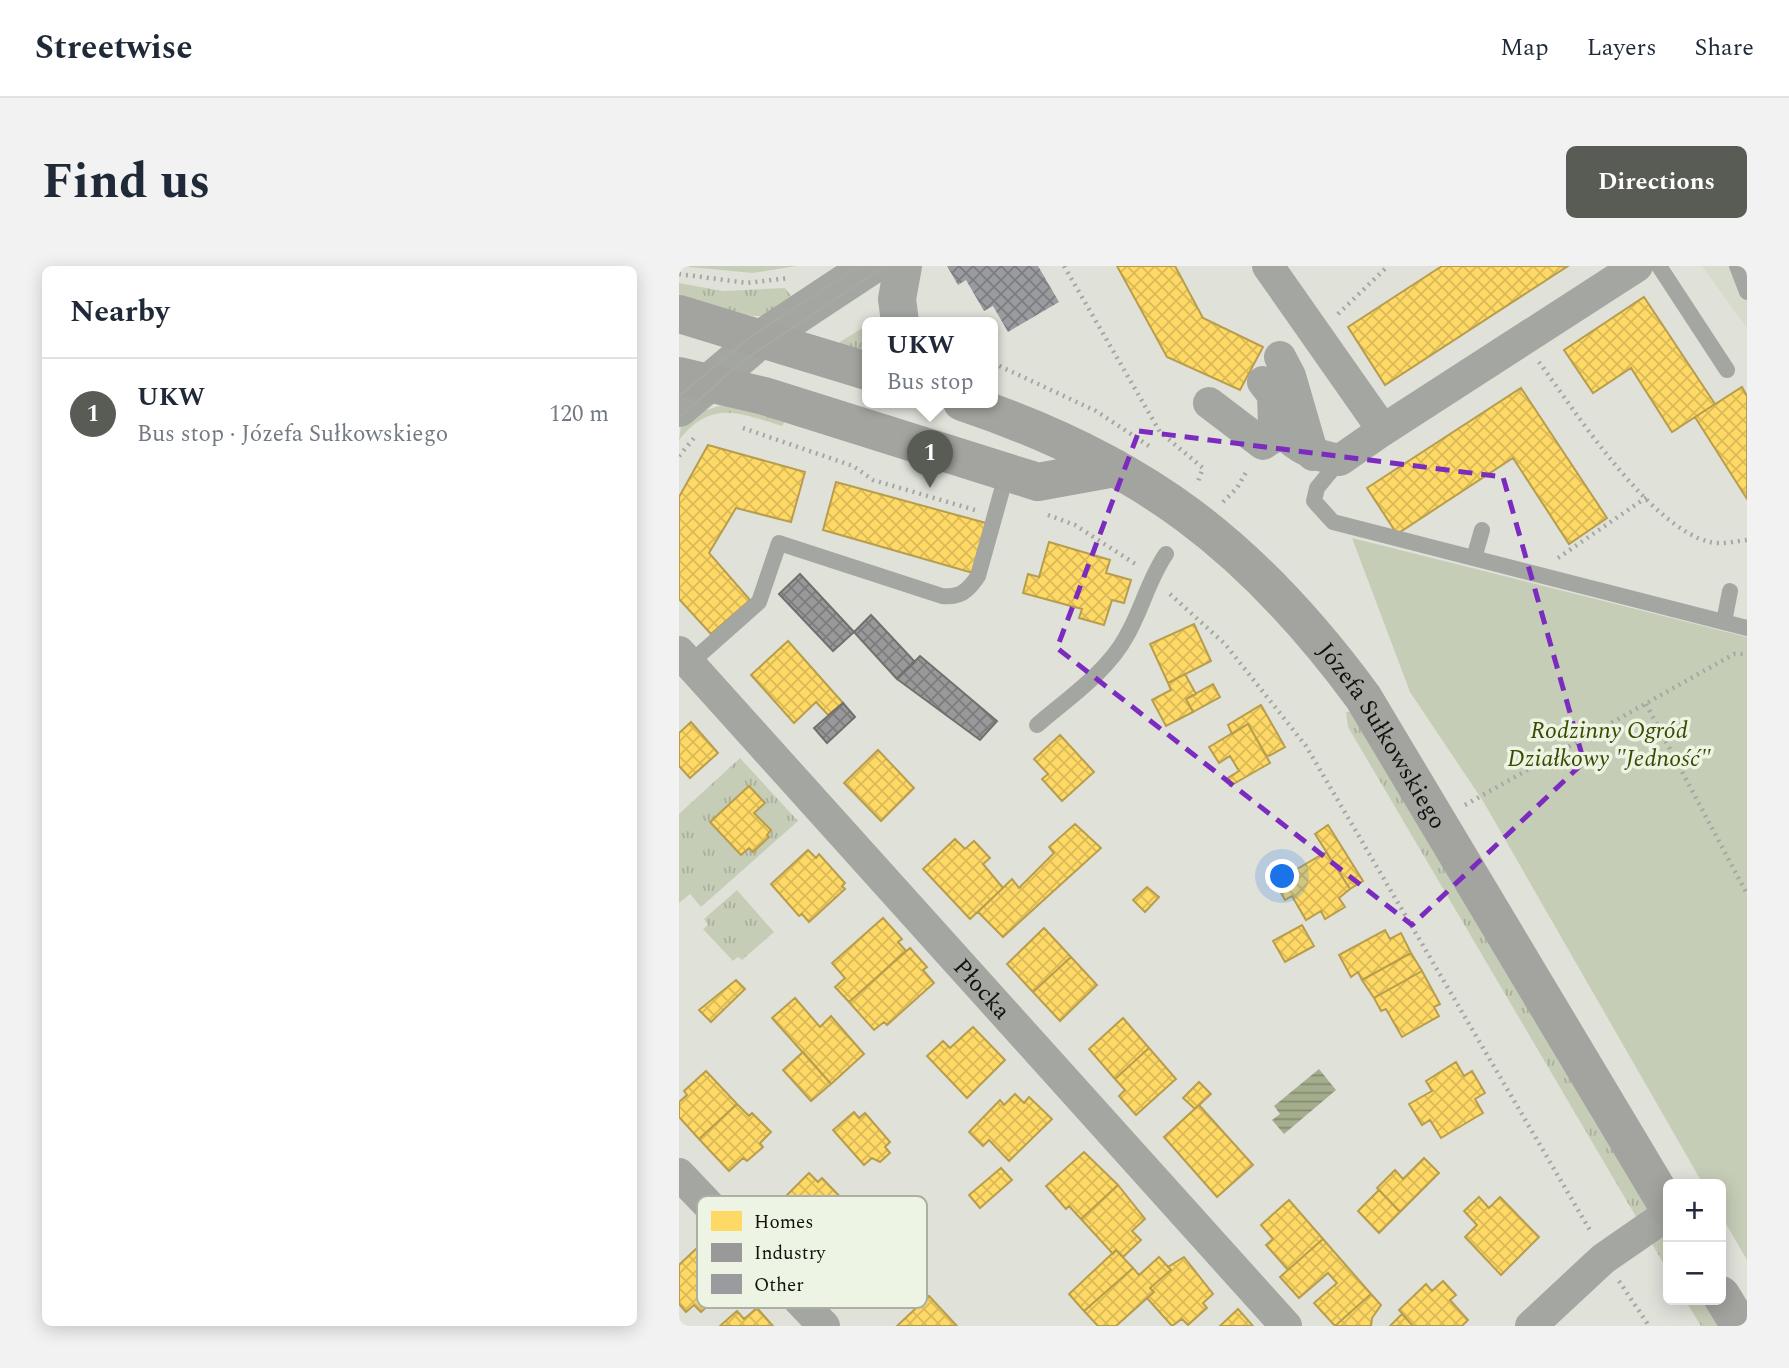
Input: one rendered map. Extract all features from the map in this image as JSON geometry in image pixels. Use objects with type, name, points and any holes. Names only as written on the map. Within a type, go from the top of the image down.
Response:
[{"type":"main road","points":[[679,314],[862,369]]},
{"type":"main road","points":[[693,379],[1014,486],[1115,468]]},
{"type":"main road","name":"Józefa Sułkowskiego","points":[[980,408],[1028,424],[1115,468],[1202,523],[1269,583],[1324,644],[1363,697],[1663,1199]]},
{"type":"main road","points":[[1726,1302],[1740,1326]]},
{"type":"street","points":[[691,419],[693,379],[762,338],[871,266]]},
{"type":"street","points":[[899,317],[897,299],[904,266]]},
{"type":"street","points":[[1268,266],[1383,430]]},
{"type":"street","points":[[1209,402],[1272,438],[1326,458],[1383,430],[1637,266]]},
{"type":"street","points":[[1272,438],[1275,425],[1271,370],[1290,376],[1326,458]]},
{"type":"street","name":"Płocka","points":[[684,658],[1286,1326]]},
{"type":"street","points":[[679,1174],[700,1196]]},
{"type":"street","points":[[1531,1326],[1597,1264],[1663,1218]]},
{"type":"street","points":[[807,1308],[824,1326]]},
{"type":"lane","points":[[1659,266],[1727,370]]},
{"type":"lane","points":[[1737,266],[1747,292]]},
{"type":"lane","points":[[1326,458],[1314,501],[1333,522],[1747,628]]},
{"type":"lane","points":[[684,658],[759,602],[779,543],[942,596],[960,596],[969,590],[978,576],[1014,486]]},
{"type":"lane","points":[[1474,558],[1482,530]]},
{"type":"lane","points":[[1037,725],[1112,658],[1136,619],[1152,575],[1166,554]]},
{"type":"lane","points":[[1724,622],[1730,591]]},
{"type":"path","points":[[1064,266],[1160,432],[1203,468],[1197,484]]},
{"type":"path","points":[[1333,326],[1336,315],[1388,266]]},
{"type":"path","points":[[679,274],[747,283],[795,277]]},
{"type":"path","points":[[1523,338],[1600,445],[1663,516],[1711,543],[1747,540]]},
{"type":"path","points":[[679,456],[691,419]]},
{"type":"path","points":[[738,426],[853,466],[873,480],[975,510],[1014,486],[1152,575],[1225,643],[1306,746],[1594,1237]]},
{"type":"path","points":[[1225,503],[1272,438]]},
{"type":"path","points":[[1535,573],[1647,497]]},
{"type":"path","points":[[1438,821],[1734,654],[1747,654]]},
{"type":"path","points":[[1646,704],[1747,894]]},
{"type":"path","points":[[1615,1276],[1649,1326]]},
{"type":"highlighted area","points":[[1139,431],[1503,477],[1584,762],[1412,925],[1057,648]]},
{"type":"shaded area","points":[[1702,266],[1747,266],[1747,328]]},
{"type":"shaded area","points":[[1319,1069],[1336,1090],[1284,1134],[1272,1120],[1280,1114],[1274,1106]]},
{"type":"green space","points":[[689,266],[797,266],[753,273],[689,267]]},
{"type":"green space","points":[[679,283],[723,291],[785,288],[795,301],[762,316],[753,316],[679,298]]},
{"type":"green space","points":[[862,328],[862,352],[838,345]]},
{"type":"green space","points":[[722,405],[785,421],[782,426],[739,414],[715,414],[691,427],[679,440],[681,426],[700,412]]},
{"type":"green space","name":"Rodzinny Ogród Działkowy \"Jedność\"","points":[[1352,538],[1747,637],[1747,1260],[1726,1224],[1726,1179],[1700,1179],[1483,801],[1410,692]]},
{"type":"green space","points":[[1346,712],[1351,712],[1663,1232],[1663,1262],[1348,727]]},
{"type":"green space","points":[[740,758],[798,821],[701,907],[690,894],[679,903],[679,814]]},
{"type":"green space","points":[[737,890],[774,932],[742,960],[738,957],[733,961],[703,929],[708,925],[704,919]]},
{"type":"green space","points":[[1688,1305],[1707,1305],[1720,1326],[1701,1326]]},
{"type":"building: Homes","points":[[1117,266],[1175,266],[1203,318],[1263,347],[1240,390],[1167,357]]},
{"type":"building: Homes","points":[[1442,266],[1568,266],[1385,385],[1348,327]]},
{"type":"building: Homes","points":[[1644,297],[1715,404],[1672,432],[1631,368],[1593,393],[1564,350]]},
{"type":"building: Homes","points":[[1742,387],[1747,396],[1747,499],[1695,417]]},
{"type":"building: Homes","points":[[1521,388],[1607,518],[1569,544],[1513,458],[1397,534],[1367,488]]},
{"type":"building: Homes","points":[[708,445],[805,472],[791,522],[736,508],[709,553],[750,600],[711,634],[679,599],[679,497]]},
{"type":"building: Homes","points":[[836,482],[986,523],[973,573],[823,530]]},
{"type":"building: Homes","points":[[1049,542],[1110,560],[1106,573],[1131,580],[1124,603],[1112,600],[1104,625],[1079,618],[1082,609],[1023,593],[1028,574],[1039,577]]},
{"type":"building: Homes","points":[[1194,624],[1211,661],[1168,683],[1150,644]]},
{"type":"building: Homes","points":[[788,641],[843,703],[828,715],[816,702],[794,723],[751,675]]},
{"type":"building: Homes","points":[[1185,674],[1196,694],[1186,699],[1193,712],[1166,726],[1152,700],[1171,690],[1168,683]]},
{"type":"building: Homes","points":[[1213,684],[1220,697],[1193,712],[1186,699]]},
{"type":"building: Homes","points":[[1261,705],[1285,747],[1267,757],[1248,724],[1232,734],[1228,725]]},
{"type":"building: Homes","points":[[691,722],[718,753],[690,778],[679,766],[679,733]]},
{"type":"building: Homes","points":[[1248,724],[1270,763],[1230,786],[1226,779],[1239,771],[1230,756],[1219,763],[1209,747]]},
{"type":"building: Homes","points":[[1060,735],[1094,772],[1062,801],[1042,779],[1048,774],[1034,759]]},
{"type":"building: Homes","points":[[878,750],[914,788],[881,821],[844,783]]},
{"type":"building: Homes","points":[[749,786],[765,803],[754,813],[771,830],[767,835],[769,837],[753,852],[749,848],[741,855],[710,822]]},
{"type":"building: Homes","points":[[1075,824],[1101,848],[1003,937],[978,912],[1012,879],[1019,888],[1054,853],[1049,847]]},
{"type":"building: Homes","points":[[1328,825],[1363,881],[1350,889],[1315,834]]},
{"type":"building: Homes","points":[[955,839],[965,849],[974,841],[990,858],[983,864],[1003,888],[970,919],[923,869]]},
{"type":"building: Homes","points":[[808,850],[816,858],[819,854],[845,883],[842,886],[845,889],[809,922],[802,914],[799,916],[771,884]]},
{"type":"building: Homes","points":[[1326,852],[1350,889],[1339,898],[1345,907],[1325,919],[1321,911],[1306,920],[1292,896],[1285,900],[1275,882]]},
{"type":"building: Homes","points":[[1147,887],[1159,897],[1145,912],[1133,900]]},
{"type":"building: Homes","points":[[883,918],[902,939],[898,942],[906,951],[849,1002],[835,987],[845,978],[832,963]]},
{"type":"building: Homes","points":[[1302,925],[1314,946],[1285,962],[1273,941]]},
{"type":"building: Homes","points":[[1044,928],[1071,957],[1033,992],[1007,964]]},
{"type":"building: Homes","points":[[1385,930],[1390,939],[1401,933],[1411,953],[1362,980],[1358,972],[1351,977],[1339,955]]},
{"type":"building: Homes","points":[[910,948],[927,967],[923,970],[934,983],[887,1025],[884,1022],[874,1030],[849,1002]]},
{"type":"building: Homes","points":[[1411,953],[1422,971],[1374,998],[1362,980]]},
{"type":"building: Homes","points":[[1071,957],[1097,985],[1060,1021],[1033,992]]},
{"type":"building: Homes","points":[[1422,971],[1440,1004],[1434,1007],[1439,1016],[1402,1037],[1386,1009],[1381,1011],[1374,998]]},
{"type":"building: Homes","points":[[736,980],[745,989],[711,1022],[699,1010]]},
{"type":"building: Homes","points":[[795,998],[820,1027],[831,1016],[864,1054],[831,1084],[772,1018]]},
{"type":"building: Homes","points":[[1123,1018],[1149,1048],[1115,1079],[1089,1049]]},
{"type":"building: Homes","points":[[973,1027],[1005,1060],[967,1098],[927,1056],[943,1041],[950,1048]]},
{"type":"building: Homes","points":[[1149,1048],[1176,1079],[1136,1115],[1119,1096],[1125,1090],[1115,1079]]},
{"type":"building: Homes","points":[[803,1052],[831,1084],[811,1101],[783,1070]]},
{"type":"building: Homes","points":[[1456,1062],[1464,1076],[1472,1071],[1485,1093],[1475,1099],[1483,1113],[1441,1138],[1430,1120],[1422,1125],[1409,1104],[1432,1091],[1426,1081]]},
{"type":"building: Homes","points":[[706,1071],[737,1104],[699,1139],[679,1117],[679,1102],[687,1095],[684,1091]]},
{"type":"building: Homes","points":[[1199,1082],[1211,1094],[1195,1109],[1183,1098]]},
{"type":"building: Homes","points":[[1015,1094],[1024,1103],[1029,1097],[1052,1119],[1009,1161],[989,1140],[983,1146],[969,1132],[1000,1100],[1004,1105]]},
{"type":"building: Homes","points":[[737,1104],[749,1116],[752,1113],[771,1132],[760,1143],[763,1147],[747,1161],[743,1158],[729,1171],[699,1139]]},
{"type":"building: Homes","points":[[1199,1105],[1253,1165],[1217,1197],[1164,1137]]},
{"type":"building: Homes","points":[[854,1112],[859,1118],[865,1113],[890,1142],[885,1147],[890,1153],[880,1162],[872,1158],[864,1165],[833,1130]]},
{"type":"building: Homes","points":[[1084,1152],[1118,1185],[1081,1219],[1069,1206],[1066,1209],[1046,1186]]},
{"type":"building: Homes","points":[[1424,1158],[1439,1173],[1400,1212],[1377,1188],[1395,1170],[1403,1179]]},
{"type":"building: Homes","points":[[1001,1168],[1012,1180],[980,1208],[969,1195]]},
{"type":"building: Homes","points":[[809,1173],[818,1182],[822,1178],[839,1196],[786,1196]]},
{"type":"building: Homes","points":[[1118,1185],[1145,1219],[1132,1231],[1141,1240],[1123,1257],[1116,1250],[1113,1254],[1081,1219]]},
{"type":"building: Homes","points":[[1379,1190],[1400,1212],[1379,1233],[1358,1211]]},
{"type":"building: Homes","points":[[1479,1197],[1489,1208],[1500,1197],[1539,1237],[1501,1275],[1465,1237],[1477,1225],[1464,1211]]},
{"type":"building: Homes","points":[[1289,1200],[1323,1239],[1288,1270],[1266,1245],[1273,1239],[1261,1225]]},
{"type":"building: Homes","points":[[1323,1239],[1371,1294],[1335,1326],[1314,1303],[1337,1283],[1328,1273],[1299,1298],[1280,1277]]},
{"type":"building: Homes","points":[[697,1248],[697,1308],[694,1305],[686,1312],[679,1304],[679,1265]]},
{"type":"building: Homes","points":[[1116,1250],[1133,1268],[1084,1311],[1069,1294]]},
{"type":"building: Homes","points":[[1159,1257],[1171,1270],[1150,1288],[1154,1292],[1116,1326],[1098,1326],[1084,1311],[1133,1268],[1139,1275]]},
{"type":"building: Homes","points":[[1184,1257],[1213,1294],[1203,1303],[1207,1308],[1188,1325],[1182,1319],[1172,1326],[1147,1298],[1154,1292],[1150,1288],[1171,1270],[1168,1267]]},
{"type":"building: Homes","points":[[1443,1281],[1456,1295],[1450,1300],[1468,1320],[1462,1326],[1413,1326],[1399,1310],[1426,1284],[1432,1291]]},
{"type":"building: Homes","points":[[1371,1294],[1381,1305],[1372,1318],[1371,1326],[1335,1326]]},
{"type":"building: Homes","points":[[929,1296],[957,1326],[897,1326],[916,1308],[927,1308]]},
{"type":"building: Homes","points":[[757,1308],[773,1326],[720,1326],[737,1311],[744,1319]]},
{"type":"building: Homes","points":[[1238,1309],[1253,1326],[1220,1326]]},
{"type":"building: Homes","points":[[1402,1314],[1413,1326],[1390,1326]]},
{"type":"building: Industry","points":[[800,574],[854,632],[833,651],[779,594]]},
{"type":"building: Industry","points":[[871,615],[915,662],[897,679],[854,632]]},
{"type":"building: Industry","points":[[920,656],[997,721],[980,740],[897,679]]},
{"type":"building: Industry","points":[[843,703],[855,717],[827,743],[814,728]]},
{"type":"building: Other","points":[[947,266],[1038,266],[1059,302],[1008,332],[993,306],[984,311],[966,280],[958,285]]},
{"type":"tram line","points":[[679,396],[753,335],[859,266]]},
{"type":"tram line","points":[[679,418],[740,363],[885,266]]},
{"type":"place","name":"UKW","points":[[930,488]]}]
